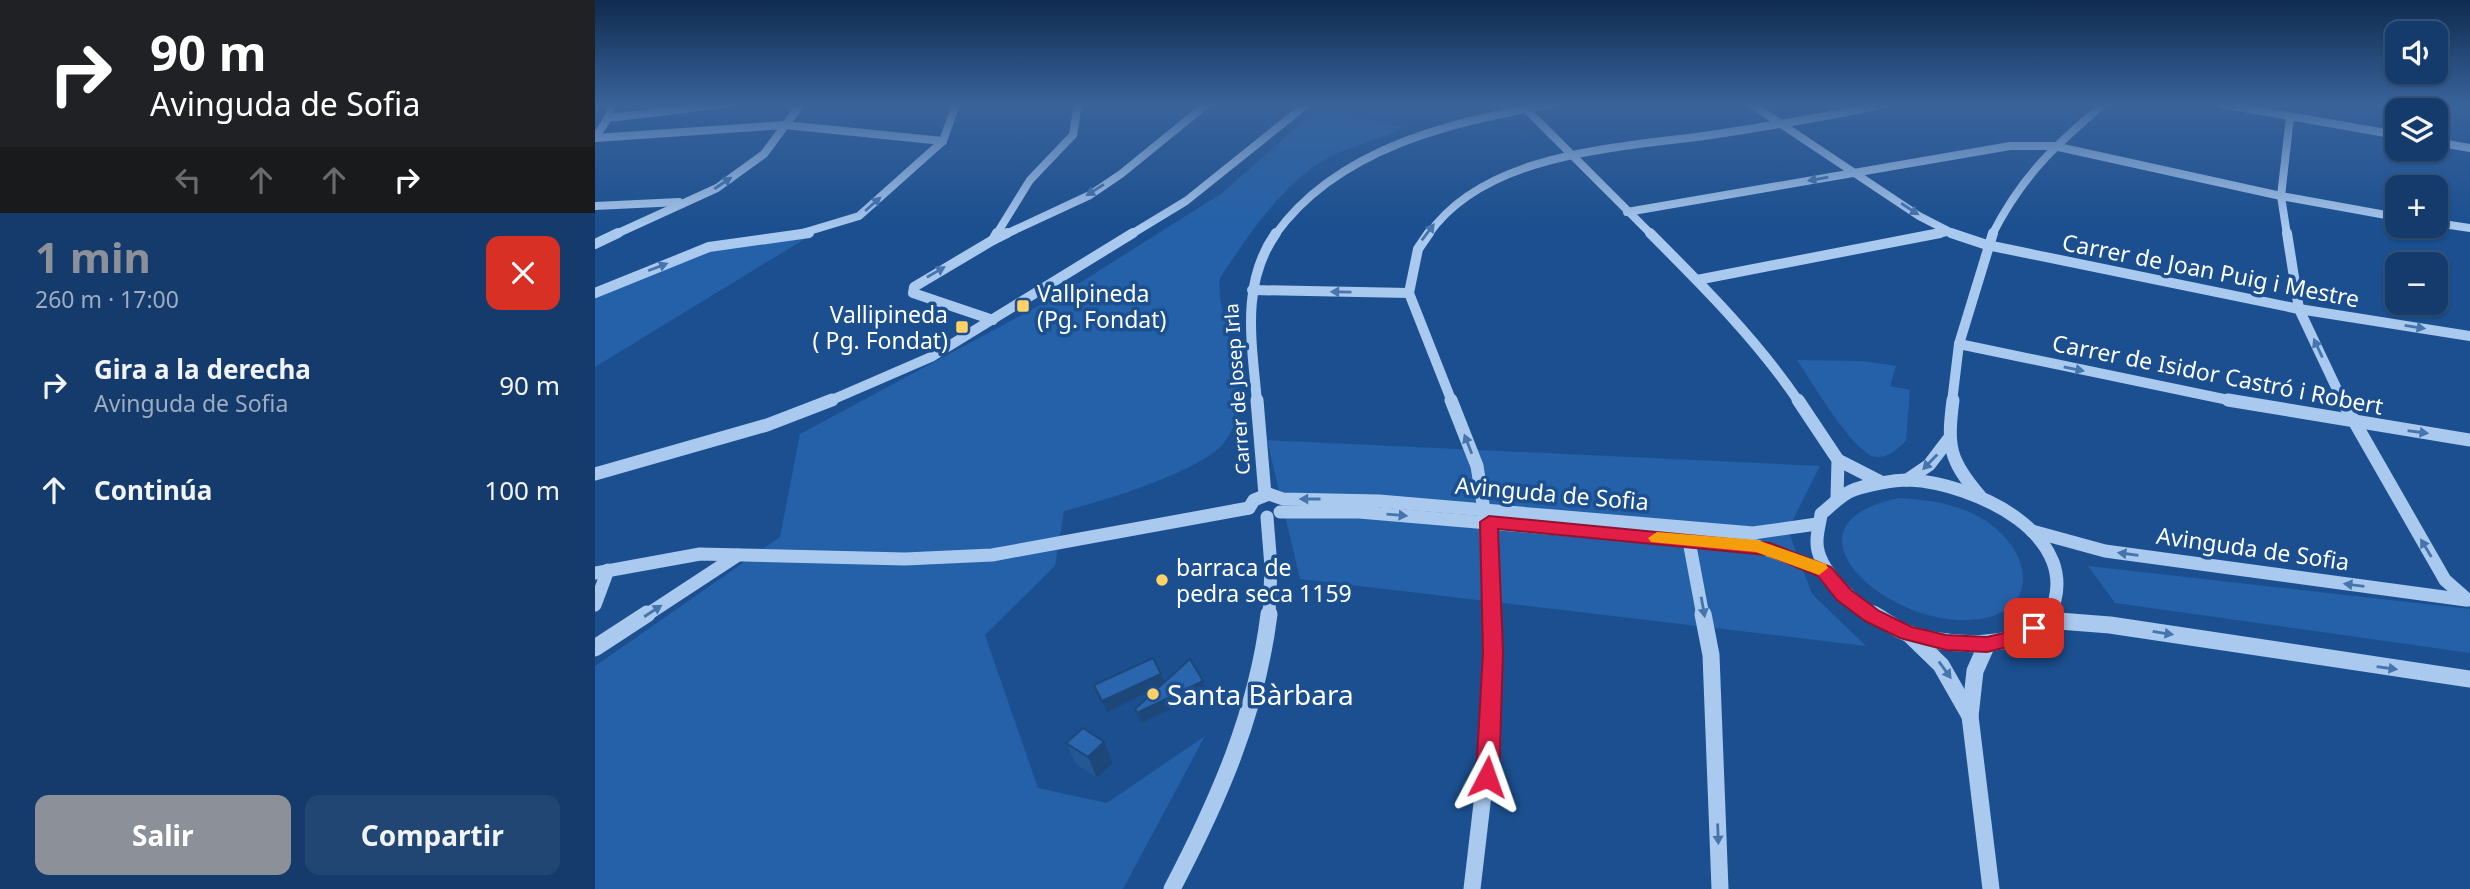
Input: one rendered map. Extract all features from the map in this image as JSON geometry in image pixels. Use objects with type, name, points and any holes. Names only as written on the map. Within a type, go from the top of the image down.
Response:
[{"type":"street","points":[[595,244],[717,188],[764,153],[770,145]]},
{"type":"street","points":[[595,293],[709,247],[811,233],[859,216],[938,145]]},
{"type":"street","points":[[993,240],[1030,180],[1063,145]]},
{"type":"street","points":[[993,320],[913,293],[919,282],[993,240],[1090,194],[1121,174],[1156,145]]},
{"type":"street","points":[[595,474],[767,425],[861,389],[931,356],[1186,201],[1255,145]]},
{"type":"street","name":"Carrer de Josep Irla","points":[[1265,495],[1249,313],[1252,290],[1261,261],[1275,236],[1299,207],[1327,183],[1397,145]]},
{"type":"street","points":[[1561,145],[1697,280],[1782,377],[1838,460],[1881,482]]},
{"type":"street","points":[[1472,889],[1485,804],[1491,723],[1493,583],[1487,516],[1477,466],[1409,293],[1410,271],[1421,241],[1450,208],[1503,177],[1570,155],[1635,145]]},
{"type":"street","points":[[1813,145],[1947,232]]},
{"type":"street","points":[[2287,145],[2281,196],[2299,309],[2352,422],[2445,580],[2469,600]]},
{"type":"street","points":[[1627,212],[2010,146],[2054,146],[2281,196],[2385,215]]},
{"type":"street","points":[[1981,498],[1960,473],[1948,440],[1959,344],[1987,245],[2010,198],[2054,146]]},
{"type":"street","points":[[595,206],[687,202]]},
{"type":"street","points":[[2448,225],[2470,228]]},
{"type":"street","points":[[1697,280],[1947,232]]},
{"type":"street","name":"Carrer de Joan Puig i Mestre","points":[[1947,232],[1987,245],[2299,309],[2470,336]]},
{"type":"street","points":[[1252,290],[1409,293]]},
{"type":"street","name":"Carrer de Isidor Castró i Robert","points":[[1959,344],[2202,396],[2470,440]]},
{"type":"street","points":[[1907,480],[1929,465],[1948,440]]},
{"type":"street","points":[[1837,498],[1838,460]]},
{"type":"street","points":[[1907,480],[1945,485],[1981,498],[2009,512],[2032,531],[2050,553],[2059,577],[2058,600],[2046,620],[2021,636],[1987,644],[1946,643],[1907,633],[1863,609],[1844,595],[1825,571],[1816,547],[1817,524],[1837,498],[1857,487],[1907,480]]},
{"type":"street","points":[[1171,889],[1212,814],[1231,769],[1258,686],[1271,607],[1271,553],[1277,509],[1265,495],[1254,500],[1249,509]]},
{"type":"street","points":[[1249,509],[1255,515],[1277,509]]},
{"type":"street","points":[[595,605],[602,571],[689,555],[905,559],[992,555],[1249,509]]},
{"type":"street","name":"Avinguda de Sofia","points":[[1277,509],[1487,516],[1753,533],[1817,524]]},
{"type":"street","name":"Avinguda de Sofia","points":[[1487,516],[1689,541],[1757,546],[1825,571]]},
{"type":"street","name":"Avinguda de Sofia","points":[[2032,531],[2067,543],[2105,551],[2469,600]]},
{"type":"street","points":[[1689,541],[1711,655],[1720,889]]},
{"type":"street","points":[[595,648],[738,555]]},
{"type":"street","points":[[2046,620],[2110,625],[2470,679]]},
{"type":"street","points":[[1907,633],[1941,665],[1970,716]]},
{"type":"street","points":[[1987,644],[1975,671],[1970,716],[1991,889]]},
{"type":"shaded area","points":[[1276,145],[1357,145],[1329,157],[1297,180],[1268,211],[1220,278],[1221,304],[1241,393],[1238,416],[1227,439],[1202,460],[1165,478],[1064,511],[1055,566],[985,635],[1038,788],[1107,803],[1205,736],[1123,889],[595,889],[595,666],[780,537],[800,434],[1070,289],[1222,193]]},
{"type":"shaded area","points":[[808,237],[595,367],[595,297],[715,250]]},
{"type":"shaded area","points":[[1797,360],[1863,361],[1896,366],[1890,386],[1910,390],[1906,441],[1886,456],[1868,454],[1846,432]]},
{"type":"shaded area","points":[[1267,440],[1820,466],[1788,530],[1812,594],[1866,646],[1300,579]]},
{"type":"shaded area","points":[[1899,498],[1955,507],[1976,515],[2003,535],[2021,566],[2023,582],[2019,596],[2009,608],[1992,616],[1969,620],[1937,617],[1905,607],[1876,590],[1855,571],[1843,549],[1845,529],[1862,511]]},
{"type":"shaded area","points":[[2088,566],[2470,609],[2470,653],[2115,603]]},
{"type":"building","points":[[1153,658],[1161,674],[1102,701],[1094,685]]},
{"type":"building","points":[[1190,659],[1203,681],[1137,713],[1135,709]]},
{"type":"building","points":[[1083,728],[1104,742],[1088,757],[1066,743]]},
{"type":"slow traffic","points":[[1657,538],[1757,546],[1819,568]]},
{"type":"place","name":"Vallpineda (Pg. Fondat)","points":[[1023,306]]},
{"type":"place","name":"Vallipineda ( Pg. Fondat)","points":[[962,327]]},
{"type":"place","name":"barraca de pedra seca 1159","points":[[1162,580]]},
{"type":"place","name":"Santa Bàrbara","points":[[1153,694]]},
{"type":"route","points":[[1487,777],[1493,652],[1493,583],[1489,522],[1770,549],[1825,571],[1844,595],[1872,616],[1907,633],[1946,643],[1987,644],[2021,636],[2034,628]]}]
